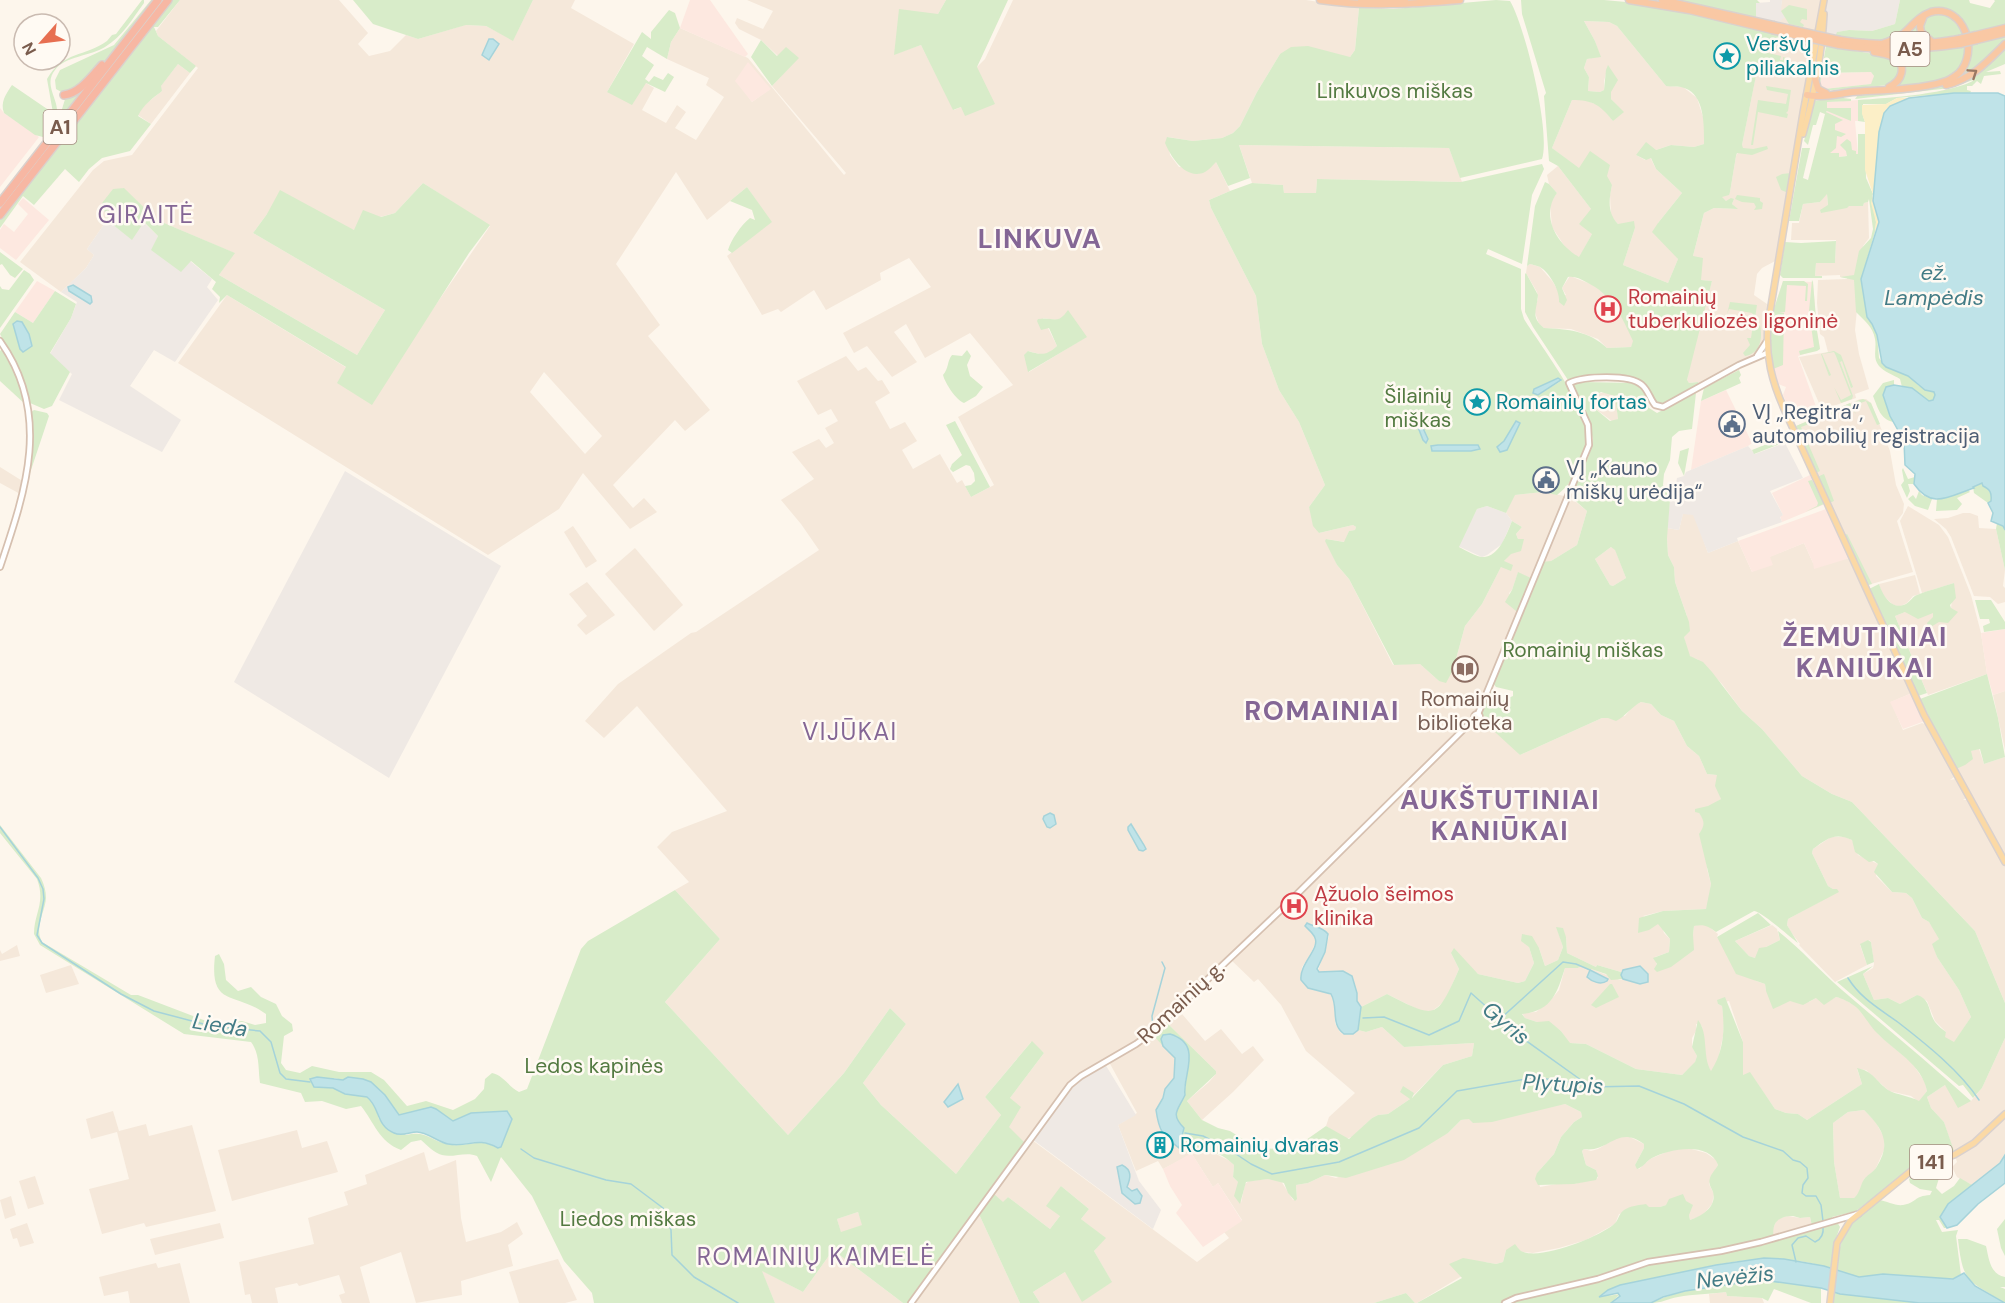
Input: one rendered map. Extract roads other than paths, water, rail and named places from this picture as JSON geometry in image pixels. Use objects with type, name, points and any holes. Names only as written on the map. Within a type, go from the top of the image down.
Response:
[{"type":"highway","points":[[64,94],[68,94],[87,82],[158,0]]},
{"type":"highway","name":"A1","points":[[0,203],[158,0]]},
{"type":"highway","name":"A1","points":[[0,217],[168,0]]},
{"type":"highway","points":[[1320,0],[1384,5],[1460,0]]},
{"type":"highway","points":[[1361,0],[1405,0]]},
{"type":"highway","name":"A5","points":[[1629,0],[1689,10],[1859,48],[1914,49],[2005,33]]},
{"type":"highway","name":"A5","points":[[1662,0],[1773,28]]},
{"type":"highway","points":[[1809,96],[1881,90],[1949,80],[1960,71],[1967,58],[1969,44],[1963,27],[1953,17],[1940,12],[1927,14],[1918,19],[1899,37],[1882,45]]},
{"type":"highway","points":[[1927,14],[1920,23],[1920,29],[1923,36],[1933,43]]},
{"type":"highway","name":"A5","points":[[1977,38],[2005,28]]},
{"type":"highway","name":"A5","points":[[1839,43],[1882,45],[1959,41]]},
{"type":"highway","points":[[1933,84],[1946,85],[1969,76],[1983,66],[2005,44]]},
{"type":"highway","points":[[1859,48],[1890,55],[1900,63],[1902,71],[1900,79],[1881,90]]},
{"type":"highway","points":[[1815,79],[1818,89],[1829,94]]},
{"type":"main road","points":[[1825,0],[1821,51],[1799,147],[1772,302],[1767,341],[1771,377],[1924,715],[2005,862]]},
{"type":"main road","points":[[1809,96],[1808,88],[1825,0]]},
{"type":"main road","points":[[0,341],[22,383],[28,406],[30,432],[24,495],[0,567]]},
{"type":"main road","points":[[1756,356],[1767,341]]},
{"type":"main road","points":[[1756,356],[1767,353]]},
{"type":"main road","name":"Romainių g.","points":[[911,1303],[1073,1083],[1151,1033],[1285,906],[1476,717],[1590,441],[1588,425],[1569,383],[1587,378],[1631,379],[1645,388],[1655,405],[1663,406],[1756,356]]},
{"type":"main road","name":"141","points":[[1841,1223],[1858,1214],[1916,1167],[1954,1155],[1974,1143],[2005,1114]]},
{"type":"main road","points":[[1505,1303],[1516,1298],[1598,1279],[1642,1263],[1721,1251],[1826,1223],[1841,1223],[1830,1303]]},
{"type":"water","points":[[489,39],[499,44],[489,60],[482,55]]},
{"type":"water","name":"ež. Lampėdis","points":[[1954,93],[1998,93],[2005,96],[2005,530],[2003,526],[1991,521],[1993,513],[1988,503],[1991,501],[1991,494],[1982,483],[1941,499],[1927,497],[1914,484],[1915,474],[1905,465],[1904,441],[1890,416],[1883,395],[1886,387],[1894,385],[1912,388],[1929,401],[1933,400],[1935,395],[1934,392],[1925,390],[1908,376],[1882,363],[1877,335],[1867,317],[1861,279],[1879,222],[1873,201],[1879,132],[1884,113],[1890,106],[1909,98]]},
{"type":"water","points":[[73,285],[91,296],[90,304],[69,291],[68,287]]},
{"type":"water","points":[[17,321],[22,322],[29,334],[32,346],[23,352],[20,349],[13,324]]},
{"type":"water","points":[[1558,378],[1561,380],[1538,395],[1533,393],[1534,389]]},
{"type":"water","points":[[1415,411],[1428,439],[1426,443],[1413,414]]},
{"type":"water","points":[[1516,421],[1520,423],[1507,450],[1500,452],[1497,447],[1504,441]]},
{"type":"water","points":[[1478,445],[1480,449],[1432,451],[1431,446]]},
{"type":"water","points":[[1050,813],[1054,815],[1056,824],[1050,828],[1043,819]]},
{"type":"water","points":[[1131,824],[1146,849],[1143,851],[1139,850],[1128,830]]},
{"type":"water","points":[[1307,923],[1321,928],[1328,934],[1325,952],[1317,969],[1319,972],[1343,971],[1352,976],[1357,1001],[1361,1007],[1358,1030],[1353,1034],[1344,1034],[1337,1026],[1331,994],[1308,988],[1301,980],[1303,968],[1316,942],[1305,926]]},
{"type":"water","points":[[1640,966],[1648,974],[1648,982],[1640,984],[1623,979],[1621,975],[1623,970]]},
{"type":"water","points":[[1590,970],[1608,979],[1607,981],[1599,983],[1591,980],[1587,977]]},
{"type":"water","points":[[1170,1034],[1186,1045],[1189,1053],[1185,1095],[1176,1115],[1184,1128],[1179,1148],[1162,1132],[1156,1110],[1165,1089],[1174,1078],[1175,1058],[1163,1046],[1161,1039],[1163,1035]]},
{"type":"water","points":[[317,1077],[343,1080],[348,1077],[371,1082],[385,1095],[399,1115],[431,1107],[453,1121],[471,1113],[507,1111],[512,1119],[501,1147],[498,1148],[484,1143],[448,1144],[421,1132],[397,1134],[384,1126],[367,1097],[345,1094],[333,1088],[314,1087],[310,1079]]},
{"type":"water","points":[[958,1084],[963,1099],[948,1107],[944,1102]]},
{"type":"water","points":[[2005,1155],[2005,1183],[1978,1204],[1957,1225],[1947,1228],[1940,1217],[1948,1204],[2000,1163]]},
{"type":"water","points":[[1122,1165],[1128,1169],[1130,1174],[1127,1187],[1132,1191],[1137,1189],[1142,1196],[1140,1203],[1135,1204],[1122,1193],[1117,1167]]},
{"type":"water","name":"Nevėžis","points":[[1764,1258],[1824,1266],[1859,1277],[1883,1274],[1953,1279],[1964,1273],[1975,1286],[2005,1303],[1920,1303],[1840,1294],[1821,1288],[1770,1281],[1685,1291],[1651,1303],[1611,1303],[1620,1296],[1618,1293],[1599,1297],[1620,1285],[1716,1265]]},
{"type":"waterway","name":"Lieda","points":[[0,827],[38,878],[43,889],[44,899],[37,935],[42,943],[121,994],[154,1011],[211,1026],[260,1031],[271,1042],[280,1073],[286,1079],[310,1082]]},
{"type":"waterway","name":"Plytupis","points":[[1153,1028],[1152,1016],[1165,968],[1162,962]]},
{"type":"waterway","points":[[1500,1019],[1563,962],[1590,970]]},
{"type":"waterway","points":[[1848,978],[1865,998],[1942,1058],[1979,1100]]},
{"type":"waterway","name":"Gyris","points":[[1363,1018],[1384,1017],[1429,1035],[1459,1021],[1471,993],[1504,1025],[1588,1085]]},
{"type":"waterway","name":"Plytupis","points":[[1185,1133],[1203,1136],[1272,1174],[1339,1162],[1419,1128],[1457,1091],[1532,1078],[1560,1080],[1590,1087],[1639,1086],[1684,1104],[1743,1137],[1783,1151],[1793,1160],[1800,1162],[1807,1168],[1808,1178],[1803,1185],[1802,1193],[1806,1196],[1816,1196],[1821,1205],[1823,1221]]},
{"type":"waterway","name":"Lieda","points":[[521,1149],[534,1158],[606,1180],[631,1184],[663,1208],[671,1230],[672,1255],[694,1277],[738,1303]]},
{"type":"waterway","name":"Plytupis","points":[[1796,1262],[1792,1245],[1798,1238],[1806,1236],[1817,1241],[1822,1236],[1823,1226]]},
{"type":"place","name":"Veršvų piliakalnis","points":[[1727,56]]},
{"type":"place","name":"Romainių tuberkuliozės ligoninė","points":[[1608,309]]},
{"type":"place","name":"Romainių fortas","points":[[1477,402]]},
{"type":"place","name":"VĮ „Regitra“, automobilių registracija","points":[[1732,424]]},
{"type":"place","name":"VĮ „Kauno miškų urėdija“","points":[[1546,480]]},
{"type":"place","name":"Romainių biblioteka","points":[[1465,669]]},
{"type":"place","name":"Ąžuolo šeimos klinika","points":[[1294,906]]},
{"type":"place","name":"Romainių dvaras","points":[[1160,1145]]},
{"type":"district","name":"GIRAITĖ","points":[[146,214]]},
{"type":"district","name":"LINKUVA","points":[[1040,238]]},
{"type":"district","name":"ŽEMUTINIAI KANIŪKAI","points":[[1865,652]]},
{"type":"district","name":"ROMAINIAI","points":[[1322,710]]},
{"type":"district","name":"VIJŪKAI","points":[[850,731]]},
{"type":"district","name":"AUKŠTUTINIAI KANIŪKAI","points":[[1500,814]]},
{"type":"district","name":"ROMAINIŲ KAIMELĖ","points":[[816,1256]]},
{"type":"park label","name":"Linkuvos miškas","points":[[1395,91]]},
{"type":"park label","name":"Šilainių miškas","points":[[1418,408]]},
{"type":"park label","name":"Romainių miškas","points":[[1583,650]]},
{"type":"park label","name":"Ledos kapinės","points":[[594,1066]]},
{"type":"park label","name":"Liedos miškas","points":[[628,1219]]}]
